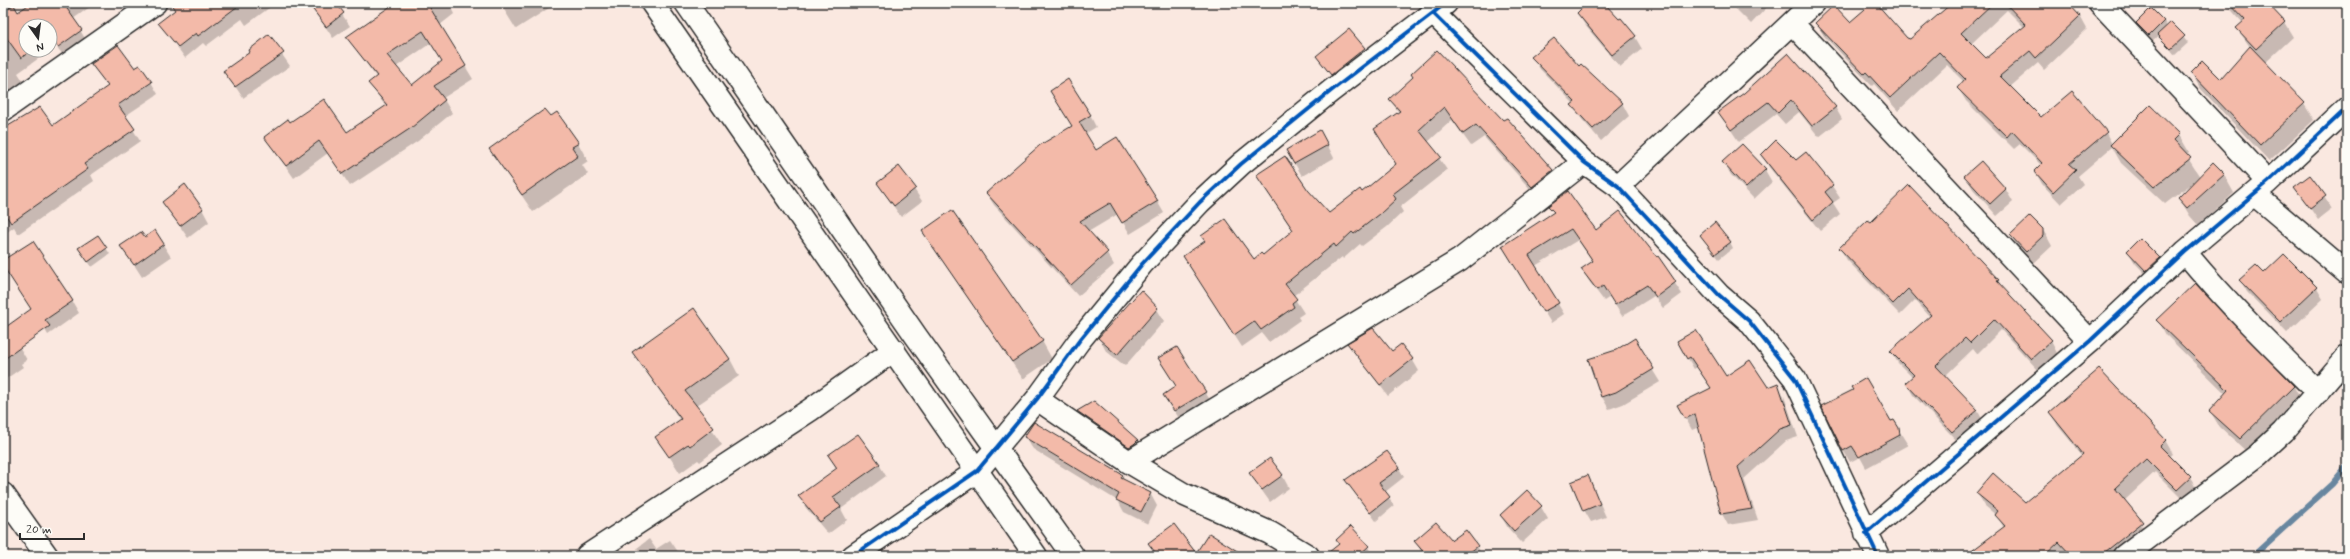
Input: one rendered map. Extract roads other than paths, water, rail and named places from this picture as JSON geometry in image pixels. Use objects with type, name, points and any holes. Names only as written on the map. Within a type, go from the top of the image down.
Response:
[{"type":"street","points":[[652,3],[1036,556]]},
{"type":"street","points":[[686,3],[916,336],[1073,556]]},
{"type":"street","points":[[1618,186],[1813,3]]},
{"type":"street","points":[[2100,3],[2261,188],[2347,273]]},
{"type":"street","points":[[3,110],[147,5]]},
{"type":"street","points":[[853,556],[977,471],[1037,398],[1079,341],[1142,264],[1200,202],[1241,164],[1331,91],[1440,8],[1584,162],[1618,186],[1719,295],[1749,321],[1795,379],[1878,556]]},
{"type":"street","points":[[1792,22],[2090,341]]},
{"type":"street","points":[[1866,533],[2090,341],[2185,252],[2261,188],[2347,108]]},
{"type":"street","points":[[1129,462],[1460,260],[1584,162]]},
{"type":"street","points":[[2185,252],[2246,321],[2318,392]]},
{"type":"street","points":[[587,556],[810,410],[894,350]]},
{"type":"street","points":[[2124,556],[2258,455],[2283,432],[2347,357]]},
{"type":"street","points":[[1037,398],[1129,462],[1185,495],[1270,533],[1308,556]]},
{"type":"street","points":[[3,494],[38,553]]},
{"type":"waterway","points":[[2253,556],[2332,484],[2347,466]]}]
